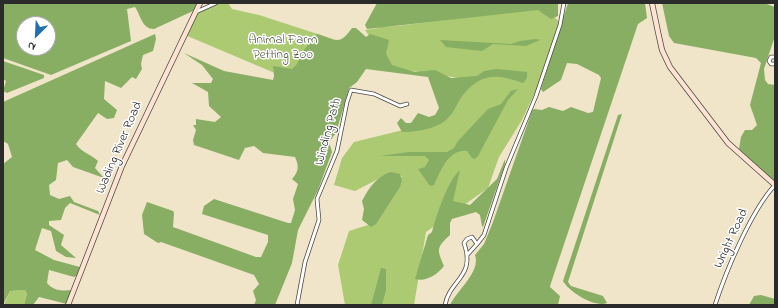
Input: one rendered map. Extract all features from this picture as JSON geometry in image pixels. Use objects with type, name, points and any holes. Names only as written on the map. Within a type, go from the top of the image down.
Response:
[{"type":"main road","name":"Wading River Road","points":[[68,305],[122,166],[200,3]]},
{"type":"main road","points":[[652,3],[659,38],[670,67],[728,143],[775,185]]},
{"type":"street","points":[[196,12],[216,3]]},
{"type":"street","points":[[468,254],[484,235],[506,168],[536,96],[560,25],[564,3]]},
{"type":"street","points":[[775,57],[771,57],[769,61],[771,64],[775,64]]},
{"type":"street","name":"Winding Path","points":[[297,305],[305,262],[319,220],[317,199],[337,151],[351,90],[374,94],[400,106],[407,104]]},
{"type":"street","name":"Wright Road","points":[[715,305],[748,227],[762,202],[775,185]]},
{"type":"street","points":[[445,305],[451,291],[466,269],[468,254],[464,243],[467,239],[472,237],[477,244]]},
{"type":"green space","points":[[3,3],[198,3],[193,11],[154,29],[147,27],[144,24],[135,7],[127,9],[131,41],[51,75],[3,58]]},
{"type":"green space","name":"Animal Farm Petting Zoo","points":[[216,3],[228,3],[232,9],[259,15],[333,39],[289,79],[185,35],[196,12]]},
{"type":"green space","points":[[377,3],[558,3],[558,16],[551,19],[538,10],[367,29],[365,25]]},
{"type":"green space","points":[[568,3],[645,3],[647,18],[638,24],[551,283],[550,287],[560,296],[558,305],[450,305],[475,268],[475,255],[484,244],[493,222],[532,111],[534,109],[542,110],[549,107],[563,111],[571,107],[588,113],[593,112],[601,78],[599,75],[577,64],[567,63],[561,80],[543,92],[541,89]]},
{"type":"green space","points":[[662,3],[764,3],[775,7],[775,36],[764,69],[765,80],[768,84],[775,85],[775,182],[739,149],[741,137],[745,130],[752,130],[757,125],[750,105],[761,63],[756,58],[674,43],[669,36]]},
{"type":"green space","points":[[545,7],[562,25],[559,42],[522,120],[499,157],[488,188],[426,232],[414,305],[345,305],[338,265],[349,231],[371,224],[402,176],[388,174],[355,191],[334,185],[342,158],[354,142],[444,120],[466,79],[392,68],[365,30]]},
{"type":"green space","points":[[352,28],[356,28],[366,37],[370,34],[389,40],[386,54],[392,65],[415,72],[435,70],[451,78],[477,76],[484,71],[497,69],[527,72],[527,78],[523,83],[498,77],[490,77],[476,82],[461,98],[450,116],[444,122],[426,129],[402,132],[397,123],[401,118],[406,123],[411,123],[418,113],[429,117],[435,115],[439,108],[428,77],[366,69],[357,82],[349,88],[336,133],[329,142],[332,152],[318,190],[298,230],[292,263],[275,305],[254,305],[256,300],[253,291],[259,284],[254,275],[161,242],[158,243],[144,234],[142,215],[147,202],[173,211],[173,227],[256,257],[261,257],[268,242],[268,235],[202,214],[204,206],[214,199],[288,223],[291,223],[295,210],[293,199],[298,184],[292,179],[298,168],[295,157],[263,153],[254,146],[245,148],[239,160],[194,145],[193,140],[196,130],[193,125],[196,125],[196,119],[215,122],[221,117],[209,106],[208,92],[192,83],[211,83],[213,79],[202,65],[184,53],[224,71],[273,80],[273,66],[292,69],[297,64],[304,50],[317,34],[337,40],[348,34]]},
{"type":"green space","points":[[155,34],[156,39],[153,51],[143,55],[141,64],[142,69],[136,79],[132,77],[121,88],[105,81],[104,99],[117,110],[114,118],[107,119],[98,113],[76,144],[98,161],[95,168],[104,178],[73,167],[67,160],[58,163],[56,180],[49,185],[50,195],[59,199],[70,196],[74,202],[98,211],[100,215],[70,203],[65,208],[61,220],[49,221],[49,225],[64,235],[61,245],[76,258],[66,257],[56,251],[51,231],[42,228],[35,250],[54,260],[80,267],[78,275],[74,277],[49,270],[47,283],[52,288],[58,290],[72,290],[67,304],[39,297],[33,305],[24,305],[27,294],[25,290],[10,291],[3,305],[3,164],[12,157],[8,144],[3,141],[3,102]]},
{"type":"green space","points":[[536,39],[540,40],[526,46],[493,44],[482,51],[446,47],[440,40],[511,44]]},
{"type":"green space","points":[[3,61],[44,75],[44,78],[7,93],[3,91],[6,81],[3,79]]},
{"type":"green space","points":[[518,89],[508,100],[478,156],[475,159],[472,158],[467,151],[460,151],[450,157],[434,185],[430,186],[418,169],[425,167],[429,160],[425,156],[380,156],[409,152],[447,152],[454,148],[458,141],[488,109],[501,104],[511,91]]},
{"type":"green space","points":[[622,114],[568,282],[571,286],[603,296],[607,303],[602,304],[589,301],[576,294],[563,281],[618,115]]},
{"type":"green space","points":[[505,159],[505,164],[483,227],[480,215],[476,212],[452,219],[450,223],[450,235],[442,243],[439,249],[444,266],[427,279],[415,279],[428,235],[432,232],[443,199],[456,175],[460,170],[453,201],[470,205],[497,179]]},
{"type":"green space","points":[[390,172],[400,174],[402,180],[400,187],[376,224],[371,227],[362,220],[364,209],[362,201],[373,184],[380,177]]},
{"type":"green space","points":[[381,268],[386,269],[386,290],[382,305],[371,305]]},
{"type":"green space","points":[[25,290],[27,294],[24,305],[4,305],[10,291]]},
{"type":"green space","points":[[761,295],[775,299],[775,305],[749,305],[754,296]]}]
